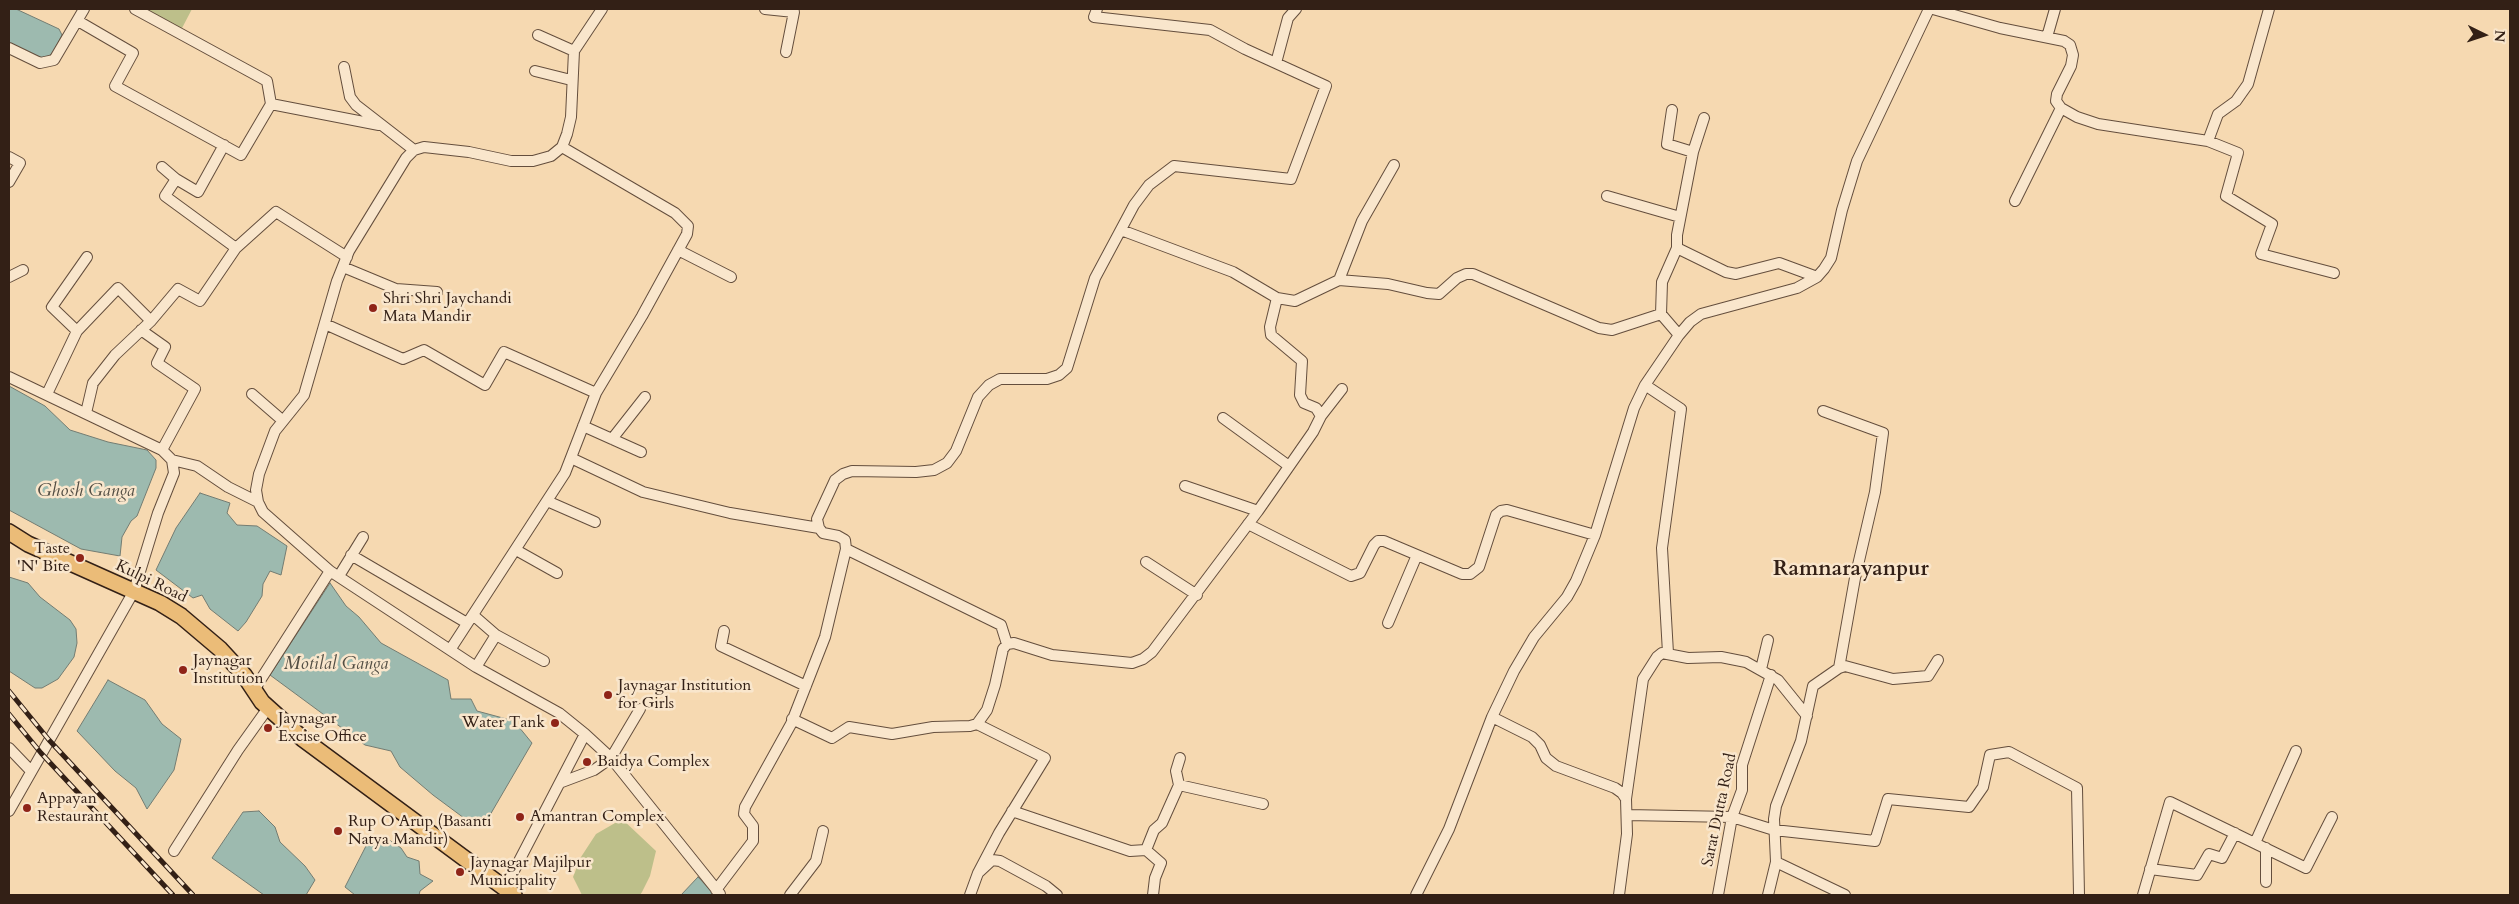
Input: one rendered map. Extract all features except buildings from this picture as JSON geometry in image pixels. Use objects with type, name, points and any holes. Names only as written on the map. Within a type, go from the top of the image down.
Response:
[{"type":"main road","name":"Kulpi Road","points":[[9,532],[52,556],[167,607],[202,632],[244,675],[268,708],[326,758],[510,892]]},
{"type":"street","points":[[9,48],[40,63],[48,63],[54,60],[84,9]]},
{"type":"street","points":[[78,21],[133,53],[115,86],[241,155],[271,104],[267,81],[135,9]]},
{"type":"street","points":[[602,9],[574,52],[571,80],[571,117],[562,147],[551,156],[533,161],[511,161],[469,152],[424,147],[414,150],[406,158],[345,262],[304,395],[282,420],[271,439],[259,474],[256,490],[258,502],[263,512],[334,573],[476,667],[559,713],[586,734],[611,758],[718,892],[752,841],[752,826],[744,814],[745,807],[792,719],[825,637],[846,548],[845,540],[838,536],[824,534],[819,528],[817,520],[835,480],[843,474],[852,471],[916,472],[934,470],[947,464],[956,451],[978,398],[989,385],[1000,379],[1047,379],[1067,368],[1090,291],[1140,194],[1174,166],[1291,179],[1326,86],[1210,30],[1094,17],[1097,9]]},
{"type":"street","points":[[765,9],[794,12],[786,52]]},
{"type":"street","points":[[1276,63],[1288,18],[1296,9]]},
{"type":"street","points":[[1416,895],[1450,829],[1492,717],[1522,655],[1534,637],[1567,597],[1595,536],[1634,408],[1645,386],[1679,334],[1701,314],[1724,306],[1782,293],[1817,277],[1831,258],[1842,210],[1857,161],[1928,9]]},
{"type":"street","points":[[1933,9],[2000,28],[2064,41],[2070,45],[2073,55],[2071,66],[2056,94],[2056,101],[2060,108],[2077,117],[2098,124],[2208,141],[2238,153],[2226,196],[2272,224],[2261,254],[2334,273]]},
{"type":"street","points":[[2047,37],[2055,9]]},
{"type":"street","points":[[2208,141],[2218,114],[2236,101],[2248,84],[2269,9]]},
{"type":"street","points":[[538,35],[574,52]]},
{"type":"street","points":[[344,67],[350,97],[356,105],[414,150]]},
{"type":"street","points":[[535,71],[571,80]]},
{"type":"street","points":[[271,104],[382,125]]},
{"type":"street","points":[[2015,201],[2060,108]]},
{"type":"street","points":[[1672,110],[1667,144],[1693,152]]},
{"type":"street","points":[[1679,334],[1661,314],[1662,282],[1677,248],[1680,218],[1693,152],[1704,118]]},
{"type":"street","points":[[162,167],[176,179],[198,192],[224,146]]},
{"type":"street","points":[[450,650],[565,473],[596,393],[687,234],[688,226],[684,219],[562,147]]},
{"type":"street","points":[[9,157],[20,163],[9,182]]},
{"type":"street","points":[[1339,280],[1362,221],[1394,166]]},
{"type":"street","points":[[176,179],[165,196],[236,248]]},
{"type":"street","points":[[1606,196],[1680,218]]},
{"type":"street","points":[[86,413],[93,383],[115,355],[150,321],[178,289],[200,301],[236,248],[276,212],[345,262],[396,289],[437,292]]},
{"type":"street","points":[[1121,230],[1233,272],[1277,298],[1295,301],[1339,280],[1388,284],[1427,294],[1439,294],[1457,278],[1466,274],[1473,274],[1599,328],[1612,330],[1661,314]]},
{"type":"street","points":[[1677,248],[1726,272],[1736,274],[1779,263],[1817,277]]},
{"type":"street","points":[[678,250],[731,278]]},
{"type":"street","points":[[77,331],[52,307],[87,258]]},
{"type":"street","points":[[9,277],[23,270]]},
{"type":"street","points":[[47,394],[77,331],[118,288],[150,321]]},
{"type":"street","points":[[1277,298],[1270,327],[1272,335],[1302,361],[1300,395],[1304,403],[1316,408],[1321,416]]},
{"type":"street","points":[[325,324],[403,359],[424,350],[485,385],[504,352],[596,393]]},
{"type":"street","points":[[141,330],[164,347],[157,364],[194,388],[162,450]]},
{"type":"street","points":[[9,377],[162,450],[172,460],[197,466],[228,488],[258,502]]},
{"type":"street","points":[[1645,386],[1681,409],[1662,548],[1668,653]]},
{"type":"street","points":[[977,724],[987,710],[1003,649],[1007,644],[1014,643],[1052,655],[1132,663],[1143,659],[1152,652],[1197,595],[1258,511],[1313,432],[1321,416],[1342,388]]},
{"type":"street","points":[[252,394],[282,420]]},
{"type":"street","points":[[612,439],[645,397]]},
{"type":"street","points":[[1823,411],[1883,433],[1875,492],[1855,578],[1839,668]]},
{"type":"street","points":[[1223,418],[1289,466]]},
{"type":"street","points":[[583,426],[641,452]]},
{"type":"street","points":[[571,458],[642,492],[730,513],[819,528]]},
{"type":"street","points":[[9,811],[134,592],[158,513],[174,473],[172,460]]},
{"type":"street","points":[[1185,486],[1258,511]]},
{"type":"street","points":[[547,501],[594,522]]},
{"type":"street","points":[[1248,524],[1351,576],[1360,573],[1378,541],[1384,541],[1462,574],[1470,574],[1479,567],[1483,559],[1496,515],[1501,511],[1507,510],[1595,536]]},
{"type":"street","points":[[254,690],[334,573],[352,555],[363,537]]},
{"type":"street","points":[[846,548],[1001,625],[1007,644]]},
{"type":"street","points":[[516,550],[557,573]]},
{"type":"street","points":[[1388,623],[1417,554]]},
{"type":"street","points":[[352,555],[544,661]]},
{"type":"street","points":[[1146,562],[1197,595]]},
{"type":"street","points":[[724,632],[721,646],[806,686]]},
{"type":"street","points":[[476,667],[496,635]]},
{"type":"street","points":[[1761,669],[1768,640]]},
{"type":"street","points":[[1619,895],[1627,815],[1626,799],[1643,679],[1657,656],[1662,653],[1668,653],[1688,658],[1734,658],[1771,675],[1785,688],[1806,716]]},
{"type":"street","points":[[1768,895],[1776,862],[1774,830],[1776,806],[1800,741],[1813,686],[1839,668],[1852,667],[1880,677],[1893,679],[1928,676],[1938,660]]},
{"type":"street","name":"Sarat Dutta Road","points":[[1718,895],[1732,817],[1742,790],[1742,765],[1771,675]]},
{"type":"street","points":[[174,851],[238,750],[268,708]]},
{"type":"street","points":[[562,782],[594,770],[611,758],[640,709]]},
{"type":"street","points":[[1492,717],[1532,737],[1540,745],[1546,758],[1556,766],[1616,788],[1626,799]]},
{"type":"street","points":[[792,719],[832,738],[849,727],[892,734],[926,728],[977,724],[1045,758],[1012,811],[978,873],[970,895]]},
{"type":"street","points":[[510,892],[586,734]]},
{"type":"street","points":[[9,748],[31,771]]},
{"type":"street","points":[[2255,843],[2296,751]]},
{"type":"street","points":[[1627,815],[1732,817],[1774,830],[1875,840],[1888,799],[1969,808],[1983,787],[1990,755],[2009,752],[2077,788],[2079,895]]},
{"type":"street","points":[[1146,850],[1154,830],[1162,823],[1179,786],[1176,771],[1180,758]]},
{"type":"street","points":[[1179,786],[1263,804]]},
{"type":"street","points":[[2143,895],[2170,802],[2306,868],[2332,817]]},
{"type":"street","points":[[1012,811],[1130,851],[1146,850],[1162,863],[1155,878],[1153,895]]},
{"type":"street","points":[[790,895],[816,861],[823,831]]},
{"type":"street","points":[[2150,870],[2197,875],[2208,854],[2222,858],[2235,834]]},
{"type":"street","points":[[2266,848],[2266,882]]},
{"type":"street","points":[[978,873],[992,860],[1000,861],[1046,886],[1057,895]]},
{"type":"street","points":[[1776,862],[1845,895]]},
{"type":"green space","points":[[143,9],[192,9],[181,30]]},
{"type":"green space","points":[[622,819],[656,851],[650,876],[642,892],[640,895],[582,895],[573,877],[581,857],[596,834]]},
{"type":"water","points":[[9,9],[16,9],[59,29],[62,35],[53,53],[43,59],[18,49],[9,42]]},
{"type":"water","name":"Ghosh Ganga","points":[[9,386],[45,406],[70,430],[108,442],[147,450],[156,460],[156,468],[137,516],[131,521],[122,537],[120,556],[81,549],[9,510]]},
{"type":"water","points":[[200,493],[230,503],[227,513],[237,525],[257,526],[287,546],[281,575],[270,571],[263,584],[262,596],[246,622],[238,631],[210,609],[202,595],[193,598],[156,570],[176,528]]},
{"type":"water","points":[[9,577],[28,583],[40,597],[70,620],[76,629],[77,643],[74,657],[58,679],[42,688],[35,688],[9,671]]},
{"type":"water","name":"Motilal Ganga","points":[[330,583],[346,606],[359,617],[381,643],[448,680],[451,699],[471,699],[477,711],[514,721],[532,743],[483,827],[468,821],[433,795],[400,767],[391,751],[365,745],[270,675]]},
{"type":"water","points":[[108,680],[145,700],[162,724],[181,739],[174,770],[147,809],[136,788],[115,771],[77,731]]},
{"type":"water","points":[[259,811],[275,827],[280,842],[305,866],[315,880],[306,895],[264,895],[212,858],[243,812]]},
{"type":"water","points":[[386,838],[401,848],[407,857],[419,861],[420,874],[433,881],[420,891],[419,895],[355,895],[345,887],[366,846]]},
{"type":"water","points":[[698,877],[715,895],[681,895]]},
{"type":"railway","points":[[9,691],[49,740],[193,895]]},
{"type":"railway","points":[[9,714],[41,753],[173,895]]},
{"type":"place","name":"Shri Shri Jaychandi Mata Mandir","points":[[373,308]]},
{"type":"place","name":"Taste 'N' Bite","points":[[80,558]]},
{"type":"place","name":"Jaynagar Institution","points":[[183,670]]},
{"type":"place","name":"Jaynagar Institution for Girls","points":[[608,695]]},
{"type":"place","name":"Water Tank","points":[[555,723]]},
{"type":"place","name":"Jaynagar Excise Office","points":[[268,728]]},
{"type":"place","name":"Baidya Complex","points":[[587,762]]},
{"type":"place","name":"Appayan Restaurant","points":[[27,808]]},
{"type":"place","name":"Amantran Complex","points":[[520,817]]},
{"type":"place","name":"Rup O Arup (Basanti Natya Mandir)","points":[[338,831]]},
{"type":"place","name":"Jaynagar Majilpur Municipality","points":[[460,872]]},
{"type":"district","name":"Ramnarayanpur","points":[[1851,570]]}]
